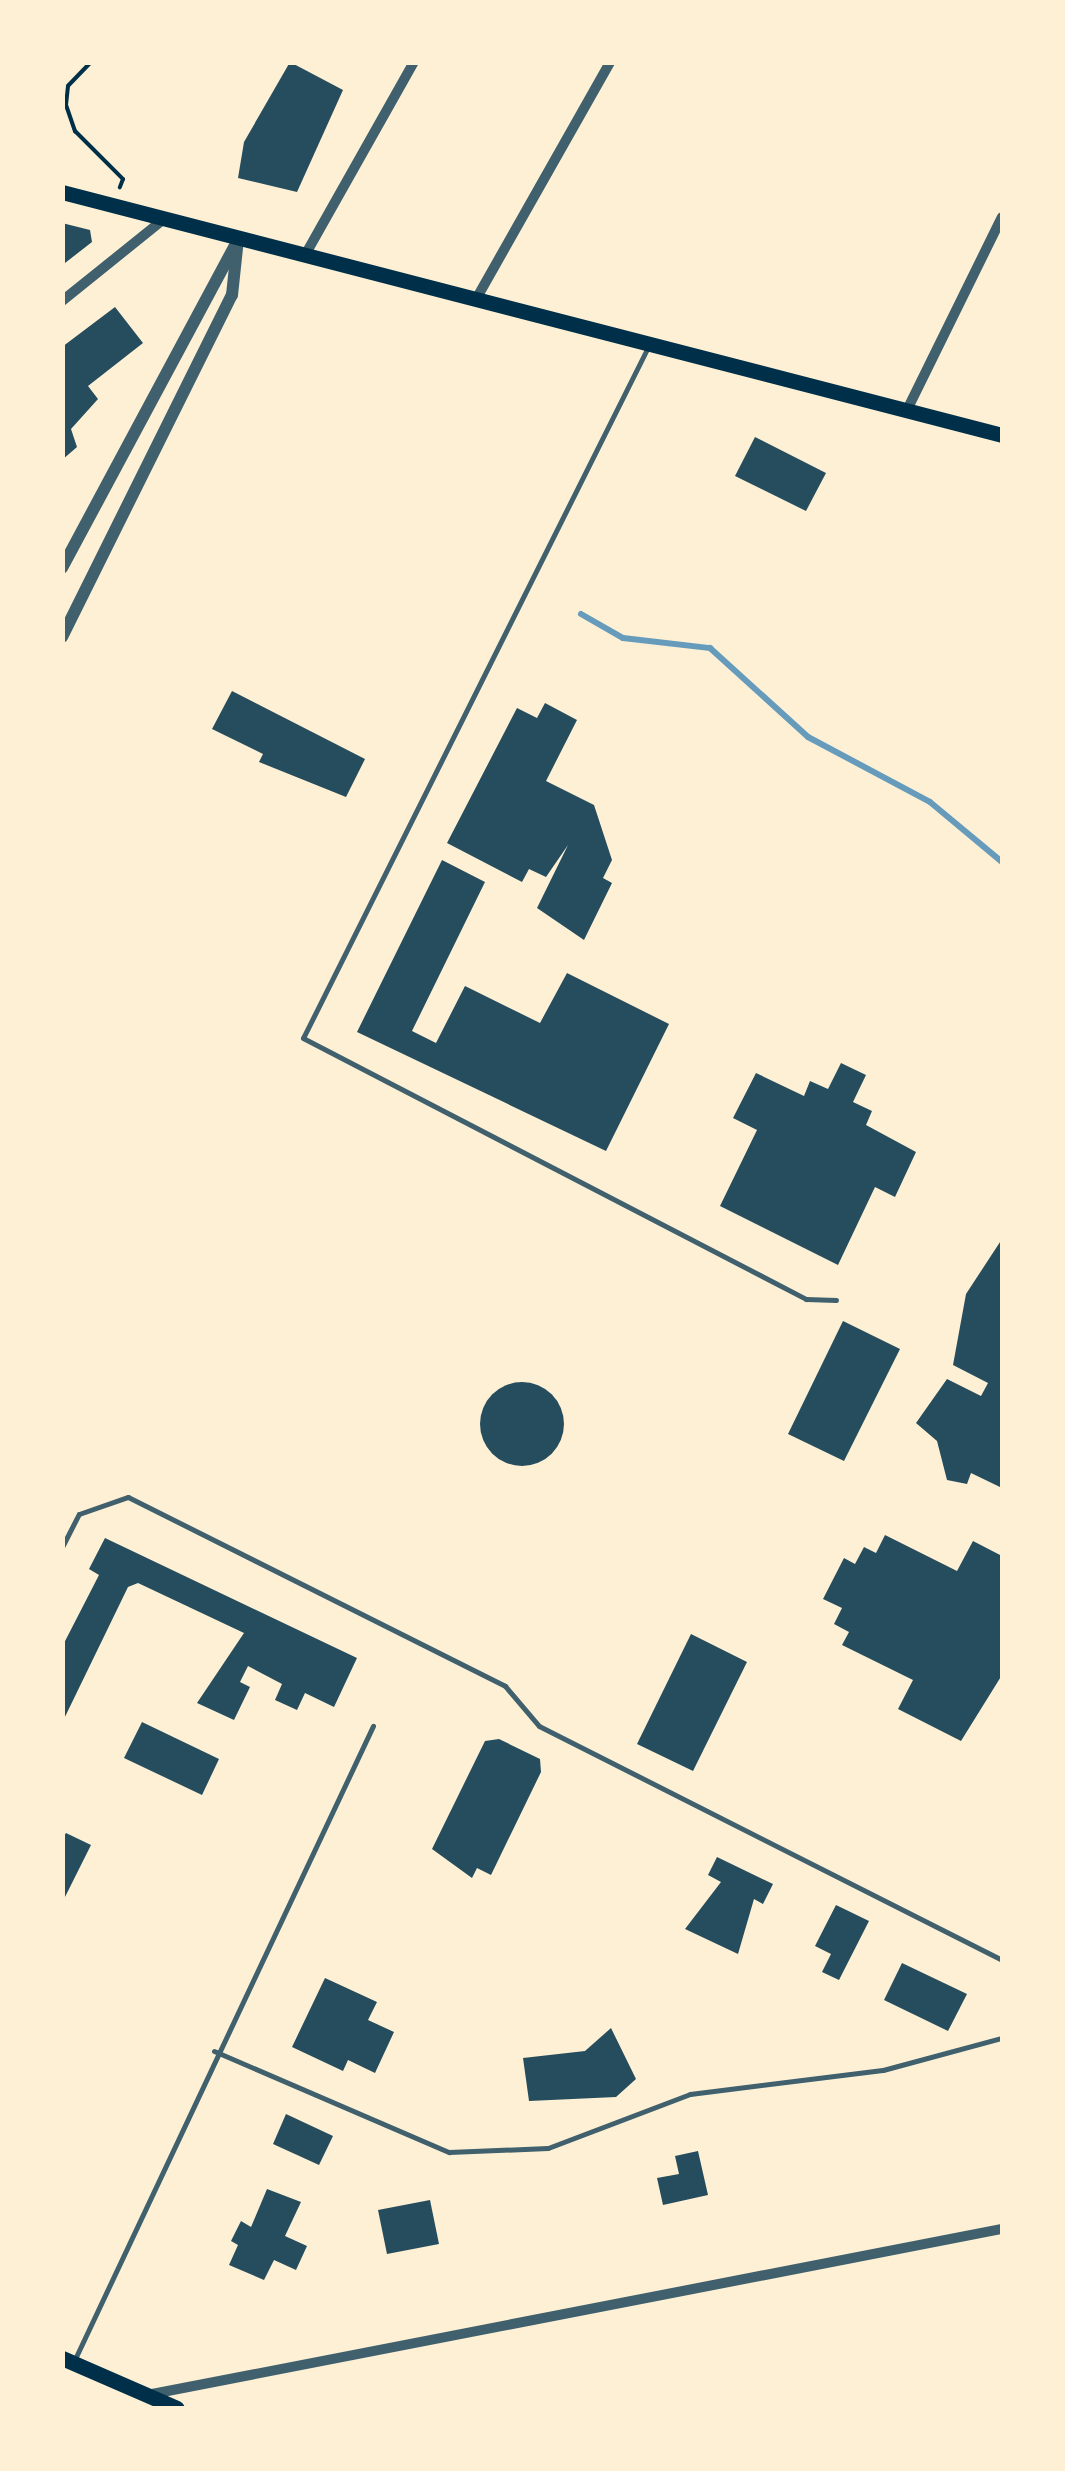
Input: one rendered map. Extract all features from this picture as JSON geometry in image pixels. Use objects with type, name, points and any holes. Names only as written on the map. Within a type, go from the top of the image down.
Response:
[{"type":"main road","points":[[62,192],[648,347],[1002,435]]},
{"type":"main road","points":[[68,2360],[178,2408]]},
{"type":"street","points":[[304,256],[414,62]]},
{"type":"street","points":[[475,302],[610,62]]},
{"type":"street","points":[[906,412],[1002,217]]},
{"type":"street","points":[[62,301],[164,219]]},
{"type":"street","points":[[62,568],[238,239]]},
{"type":"street","points":[[62,636],[232,294],[238,239]]},
{"type":"street","points":[[146,2395],[1002,2229]]},
{"type":"lane","points":[[648,347],[303,1038],[806,1300],[836,1300]]},
{"type":"lane","points":[[62,1547],[79,1514],[128,1497],[505,1686],[539,1726],[1002,1960]]},
{"type":"lane","points":[[68,2360],[373,1726]]},
{"type":"lane","points":[[214,2051],[450,2152],[548,2148],[690,2094],[889,2069],[1002,2038]]},
{"type":"path","points":[[91,62],[68,86],[66,105],[75,131],[123,179],[118,192]]},
{"type":"building","points":[[290,62],[343,90],[297,192],[238,178],[244,142]]},
{"type":"building","points":[[62,223],[90,230],[92,242],[65,263]]},
{"type":"building","points":[[115,307],[143,343],[88,386],[98,399],[71,429],[77,447],[62,460],[62,347]]},
{"type":"building","points":[[755,437],[826,473],[806,511],[735,476]]},
{"type":"building","points":[[232,691],[365,759],[346,797],[259,762],[263,754],[212,729]]},
{"type":"building","points":[[545,703],[577,720],[546,781],[594,805],[612,860],[603,878],[612,883],[584,940],[537,908],[568,845],[546,877],[529,869],[522,882],[447,843],[517,708],[537,718]]},
{"type":"building","points":[[442,860],[485,882],[412,1031],[436,1043],[465,986],[540,1023],[567,973],[669,1024],[606,1151],[357,1032]]},
{"type":"building","points":[[841,1063],[866,1075],[853,1102],[872,1111],[866,1125],[916,1152],[895,1197],[875,1187],[838,1265],[720,1206],[757,1130],[733,1118],[756,1073],[804,1096],[810,1081],[828,1089]]},
{"type":"building","points":[[1002,1239],[1002,1488],[971,1473],[967,1484],[947,1480],[937,1441],[916,1423],[947,1379],[981,1396],[988,1383],[953,1365],[966,1294]]},
{"type":"building","points":[[843,1321],[900,1349],[844,1461],[788,1434]]},
{"type":"building","points":[[522,1382],[538,1385],[552,1394],[561,1408],[561,1440],[552,1454],[538,1463],[522,1466],[506,1463],[492,1454],[483,1440],[480,1424],[483,1408],[492,1394],[506,1385]]},
{"type":"building","points":[[885,1535],[957,1571],[973,1541],[1002,1556],[1002,1675],[961,1741],[898,1709],[913,1680],[842,1645],[849,1632],[834,1624],[842,1608],[823,1599],[844,1558],[855,1564],[864,1547],[876,1553]]},
{"type":"building","points":[[105,1538],[357,1658],[334,1707],[305,1693],[297,1710],[275,1700],[282,1684],[248,1666],[240,1682],[250,1687],[234,1720],[197,1703],[244,1633],[138,1583],[128,1587],[62,1723],[62,1647],[99,1575],[89,1569]]},
{"type":"building","points":[[691,1634],[747,1662],[693,1771],[637,1744]]},
{"type":"building","points":[[142,1722],[219,1759],[202,1795],[124,1758]]},
{"type":"building","points":[[499,1739],[540,1759],[541,1772],[491,1875],[477,1868],[472,1878],[432,1849],[485,1741]]},
{"type":"building","points":[[66,1833],[91,1845],[65,1897],[62,1839]]},
{"type":"building","points":[[717,1857],[773,1884],[763,1904],[754,1899],[738,1954],[685,1929],[721,1882],[708,1875]]},
{"type":"building","points":[[836,1905],[869,1921],[839,1980],[822,1972],[831,1954],[815,1946]]},
{"type":"building","points":[[902,1963],[967,1994],[948,2031],[884,2000]]},
{"type":"building","points":[[325,1978],[377,2002],[368,2020],[394,2032],[375,2073],[348,2060],[343,2071],[292,2047]]},
{"type":"building","points":[[611,2028],[636,2079],[616,2097],[529,2101],[523,2058],[585,2051]]},
{"type":"building","points":[[286,2114],[333,2136],[319,2165],[273,2144]]},
{"type":"building","points":[[698,2151],[708,2195],[663,2205],[657,2178],[679,2174],[675,2156]]},
{"type":"building","points":[[267,2189],[301,2202],[285,2236],[307,2246],[296,2270],[274,2260],[264,2280],[229,2265],[238,2245],[231,2241],[241,2221],[251,2227]]},
{"type":"building","points":[[430,2200],[439,2244],[387,2254],[378,2210]]},
{"type":"waterway","points":[[581,614],[623,638],[710,648],[808,737],[930,802],[1002,862]]}]
